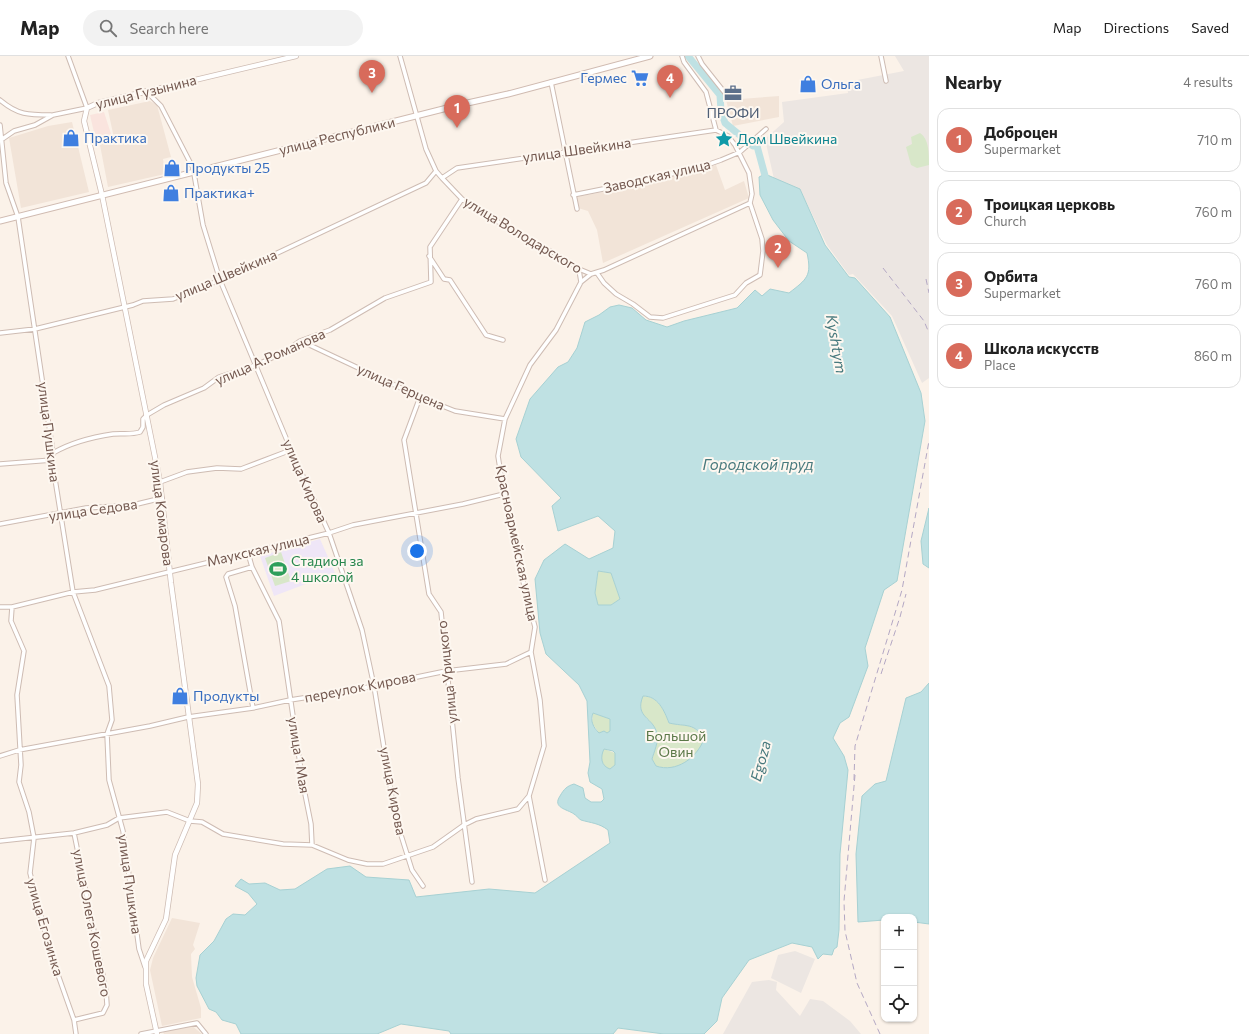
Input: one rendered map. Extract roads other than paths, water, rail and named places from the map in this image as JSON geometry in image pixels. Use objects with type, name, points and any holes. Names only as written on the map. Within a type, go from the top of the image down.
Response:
[{"type":"main road","name":"улица Республики","points":[[0,221],[650,56]]},
{"type":"street","name":"улица Комарова","points":[[68,56],[87,108],[84,121],[102,195],[160,482],[188,717],[198,784],[197,803],[175,855],[166,919],[148,954],[145,968]]},
{"type":"street","name":"улица Гузынина","points":[[1,140],[14,131],[35,125],[53,115],[87,108],[98,103],[146,91],[296,56]]},
{"type":"street","name":"улица Володарского","points":[[400,56],[426,149],[436,171],[462,199],[514,232],[554,253],[578,269],[591,274],[597,273],[750,203]]},
{"type":"street","points":[[597,273],[604,283],[616,294],[633,304],[650,317],[663,318],[735,295],[746,283],[760,275],[763,251],[762,239],[750,203],[752,194],[749,174],[740,152],[728,136],[716,130],[706,92],[684,62],[682,56]]},
{"type":"street","points":[[698,56],[702,64],[725,92]]},
{"type":"street","points":[[881,56],[886,81]]},
{"type":"street","points":[[551,82],[577,209]]},
{"type":"street","name":"улица Кирова","points":[[146,91],[161,106],[194,172],[204,225],[220,280],[291,450],[329,533],[362,630],[374,686],[395,816],[412,870],[423,886]]},
{"type":"street","points":[[0,100],[24,114],[53,115]]},
{"type":"street","name":"улица Пушкина","points":[[0,125],[6,183],[18,217],[53,453],[52,460],[59,513],[66,544],[73,592],[109,686],[112,720],[107,734],[109,780],[118,818],[123,831],[139,949],[145,968],[156,1032]]},
{"type":"street","points":[[740,152],[766,129]]},
{"type":"street","name":"улица Швейкина","points":[[442,178],[457,168],[716,130]]},
{"type":"street","name":"Заводская улица","points":[[573,194],[633,183],[701,167],[740,152]]},
{"type":"street","name":"улица Швейкина","points":[[0,333],[35,329],[124,307],[143,300],[173,299],[220,280],[426,183],[436,171]]},
{"type":"street","name":"улица А.Романова","points":[[147,414],[204,388],[219,377],[256,365],[285,352],[300,341],[330,330],[385,298],[431,282],[429,255],[430,246],[462,199]]},
{"type":"street","points":[[429,255],[444,279],[450,280],[486,335],[503,340]]},
{"type":"street","points":[[578,269],[581,282]]},
{"type":"street","name":"Красноармейская улица","points":[[545,880],[529,796],[544,746],[540,700],[531,652],[535,627],[520,570],[504,494],[498,456],[506,420],[530,365],[556,330],[581,282],[591,274]]},
{"type":"street","name":"улица Герцена","points":[[300,341],[420,397],[455,411],[506,420]]},
{"type":"street","name":"улица Урицкого","points":[[420,397],[404,440],[429,594],[441,612],[446,670],[472,882]]},
{"type":"street","points":[[53,453],[80,442],[113,434],[129,435],[140,432],[143,427],[143,419],[147,414]]},
{"type":"street","points":[[160,482],[187,472],[217,468],[241,469],[291,450]]},
{"type":"street","points":[[0,464],[52,460]]},
{"type":"street","name":"Маукская улица","points":[[0,606],[12,607],[73,592],[95,590],[329,533],[353,525],[463,504],[504,494]]},
{"type":"street","name":"улица Седова","points":[[0,524],[20,522],[86,508],[134,505],[162,498]]},
{"type":"street","name":"улица 1 Мая","points":[[248,553],[252,567],[279,621],[290,700],[311,824],[312,845]]},
{"type":"street","points":[[252,567],[228,574],[226,577],[235,606],[253,708]]},
{"type":"street","name":"улица Егозинка","points":[[12,607],[11,621],[24,651],[17,695],[21,765],[19,782],[29,812],[34,838],[30,873],[51,956],[74,1020],[76,1034]]},
{"type":"street","name":"переулок Кирова","points":[[107,734],[188,717],[253,708],[290,700],[374,686],[446,670],[506,664],[531,652]]},
{"type":"street","points":[[0,756],[19,750],[107,734]]},
{"type":"street","points":[[0,842],[30,837],[34,838],[74,833],[107,824],[118,818],[166,812],[190,820],[202,822],[223,834],[283,844],[312,845],[348,860],[367,864],[384,864],[433,847],[476,819],[518,808],[529,796]]},
{"type":"street","name":"улица Олега Кошевого","points":[[74,833],[106,990],[107,1005],[103,1013],[74,1020]]},
{"type":"street","points":[[141,1034],[156,1032],[196,1022],[206,1034]]},
{"type":"water","name":"Городской пруд","points":[[765,174],[800,189],[825,245],[849,277],[855,278],[890,317],[921,393],[925,421],[897,581],[884,590],[865,648],[868,666],[849,717],[840,723],[833,738],[844,756],[848,770],[840,854],[839,930],[837,947],[834,949],[832,955],[823,954],[818,959],[812,947],[792,943],[749,960],[722,998],[717,1021],[704,1034],[664,1034],[618,1028],[613,1034],[451,1034],[449,1031],[401,1024],[377,1034],[241,1034],[236,1024],[222,1020],[216,1012],[209,1009],[197,986],[196,978],[200,955],[214,941],[226,919],[233,914],[245,915],[257,904],[248,893],[235,886],[241,879],[249,884],[265,883],[280,890],[295,889],[327,869],[350,866],[366,877],[409,880],[416,897],[489,889],[535,893],[610,843],[608,830],[598,825],[581,820],[574,814],[561,808],[558,803],[558,800],[564,790],[574,784],[583,788],[585,798],[591,802],[601,802],[604,799],[602,789],[590,782],[588,773],[590,762],[587,701],[579,685],[546,654],[540,633],[535,579],[544,560],[565,544],[589,559],[613,548],[615,531],[598,516],[558,531],[552,506],[561,498],[521,457],[516,439],[530,399],[558,367],[568,362],[577,348],[585,322],[599,315],[610,307],[619,305],[632,308],[646,320],[667,327],[684,321],[737,308],[755,290],[762,296],[770,289],[789,293],[804,280],[807,276],[809,267],[807,253],[789,241],[773,220],[760,195],[759,177]],"holes":[[[598,571],[611,573],[620,599],[611,605],[598,605],[595,593]],[[643,696],[653,698],[663,709],[669,723],[689,726],[697,730],[704,739],[701,746],[691,758],[678,766],[664,768],[656,766],[652,759],[657,743],[657,734],[655,728],[643,713],[641,703]],[[593,713],[610,719],[610,731],[607,733],[604,731],[599,733],[595,728],[592,719]],[[604,749],[615,753],[615,765],[610,769],[607,768],[602,761]]]},
{"type":"water","points":[[929,508],[929,568],[923,564],[921,541]]},
{"type":"water","points":[[929,683],[929,924],[917,922],[917,914],[881,914],[881,920],[858,922],[856,854],[862,796],[875,784],[886,781],[906,698],[921,692]]},
{"type":"waterway","points":[[688,56],[720,95],[721,111],[725,123],[753,146],[757,146],[767,183]]},
{"type":"railway","points":[[883,268],[924,321],[929,333]]},
{"type":"railway","points":[[926,279],[929,293]]},
{"type":"railway","points":[[854,780],[855,746],[902,590],[929,441]]},
{"type":"railway","points":[[881,674],[906,594]]},
{"type":"railway","points":[[855,775],[844,901],[845,931],[857,983],[880,1034]]},
{"type":"place","name":"Гермес","points":[[640,78]]},
{"type":"place","name":"Ольга","points":[[808,84]]},
{"type":"place","name":"Орбита","points":[[372,93]]},
{"type":"place","name":"ПРОФИ","points":[[733,93]]},
{"type":"place","name":"Школа искусств","points":[[670,98]]},
{"type":"place","name":"Доброцен","points":[[457,128]]},
{"type":"place","name":"Практика","points":[[71,138]]},
{"type":"place","name":"Дом Швейкина","points":[[724,139]]},
{"type":"place","name":"Продукты 25","points":[[172,168]]},
{"type":"place","name":"Практика+","points":[[171,193]]},
{"type":"place","name":"Троицкая церковь","points":[[778,268]]},
{"type":"place","name":"Стадион за 4 школой","points":[[278,569]]},
{"type":"place","name":"Продукты","points":[[180,696]]},
{"type":"water label","name":"Kyshtym","points":[[836,344]]},
{"type":"water label","name":"Egoza","points":[[761,761]]},
{"type":"park label","name":"Большой Овин","points":[[676,744]]}]
